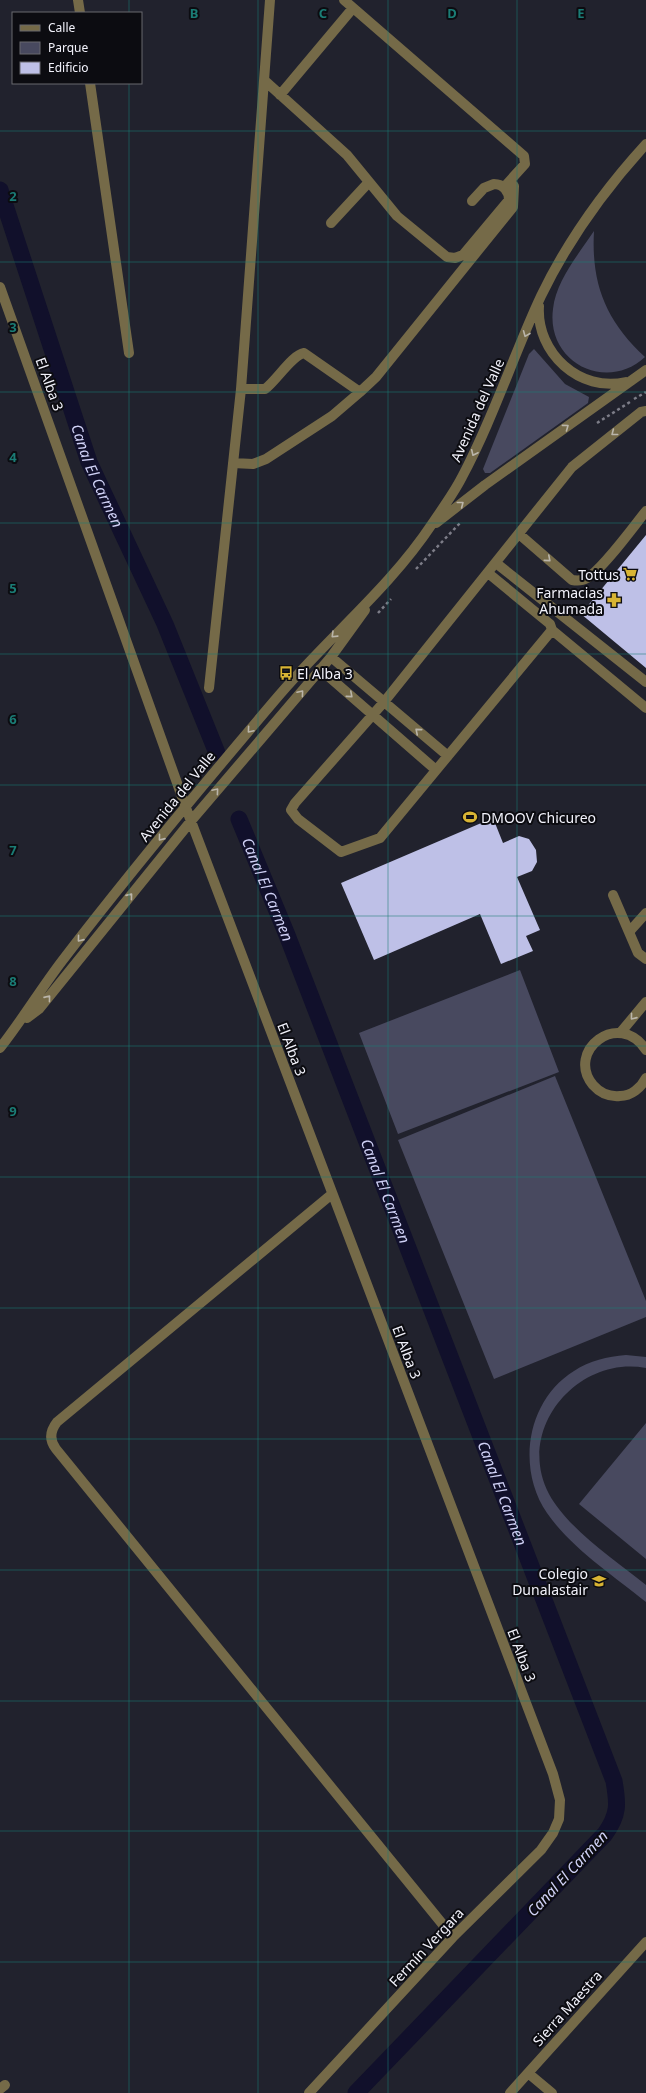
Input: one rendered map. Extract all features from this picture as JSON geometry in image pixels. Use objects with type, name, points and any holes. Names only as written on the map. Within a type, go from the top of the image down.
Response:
[{"type":"street","points":[[78,0],[80,12]]},
{"type":"street","points":[[209,688],[241,389],[270,0]]},
{"type":"street","points":[[344,0],[524,156],[525,164],[507,184]]},
{"type":"street","points":[[280,95],[353,8]]},
{"type":"street","points":[[264,80],[347,155],[397,216],[447,257],[455,258],[464,255],[509,200],[507,184]]},
{"type":"street","points":[[90,84],[129,353]]},
{"type":"street","name":"Avenida del Valle","points":[[0,1048],[19,1024],[60,963],[300,670],[373,598],[430,528],[465,472],[486,427],[540,298],[583,223],[617,177],[646,144]]},
{"type":"street","points":[[331,223],[369,182]]},
{"type":"street","points":[[234,463],[253,464],[266,459],[332,416],[376,378],[513,207],[514,186],[498,184],[487,186],[472,201]]},
{"type":"street","name":"El Alba 3","points":[[0,287],[186,808],[553,1774],[560,1800],[560,1819]]},
{"type":"street","name":"Avenida del Valle","points":[[540,298],[539,318],[544,337],[561,364],[578,376],[594,382],[612,384],[630,381]]},
{"type":"street","points":[[241,389],[265,389],[277,379],[296,356],[304,353],[360,392]]},
{"type":"street","name":"Avenida del Valle","points":[[430,528],[485,485],[646,370]]},
{"type":"street","points":[[552,630],[380,838],[341,852],[298,819],[292,810],[295,803],[384,702],[572,467],[642,412],[646,411]]},
{"type":"street","points":[[519,534],[572,580],[578,581],[588,578],[598,568],[646,511]]},
{"type":"street","points":[[496,563],[646,682]]},
{"type":"street","points":[[488,573],[550,624],[552,630],[646,708]]},
{"type":"street","name":"Avenida del Valle","points":[[19,1024],[39,1009],[191,821],[331,658],[357,623],[373,598]]},
{"type":"street","points":[[331,658],[448,756]]},
{"type":"street","points":[[320,669],[436,770]]},
{"type":"street","points":[[613,895],[638,953],[646,958]]},
{"type":"street","points":[[629,932],[646,913]]},
{"type":"street","points":[[621,1032],[646,1002]]},
{"type":"street","points":[[646,1050],[641,1043],[632,1036],[621,1032],[610,1033],[599,1038],[591,1046],[588,1052],[585,1069],[589,1080],[597,1090],[614,1097],[625,1096],[636,1091],[646,1078]]},
{"type":"street","points":[[332,1194],[57,1422],[52,1431],[51,1441],[56,1450],[453,1937]]},
{"type":"street","name":"Fermín Vergara","points":[[309,2093],[453,1937],[541,1850],[553,1833],[560,1819]]},
{"type":"street","name":"Sierra Maestra","points":[[510,2093],[646,1942]]},
{"type":"street","points":[[528,2073],[552,2093]]},
{"type":"path","points":[[596,424],[646,392]]},
{"type":"path","points":[[413,573],[466,517]]},
{"type":"path","points":[[377,615],[392,597]]},
{"type":"green space","points":[[594,231],[595,268],[604,300],[620,330],[645,357],[630,367],[613,372],[597,372],[582,366],[569,357],[559,344],[553,328],[553,309],[558,288],[569,268]]},
{"type":"green space","points":[[534,349],[565,384],[589,397],[588,403],[490,473],[485,473],[483,469],[529,354]]},
{"type":"green space","points":[[520,970],[559,1072],[398,1134],[359,1033]]},
{"type":"green space","points":[[555,1076],[646,1301],[646,1317],[494,1379],[398,1140]]},
{"type":"green space","points":[[626,1355],[646,1357],[646,1368],[621,1367],[597,1373],[576,1385],[559,1402],[547,1423],[540,1445],[541,1470],[549,1494],[557,1507],[580,1532],[646,1585],[646,1602],[580,1550],[557,1526],[547,1513],[537,1495],[532,1476],[530,1456],[531,1436],[537,1417],[546,1399],[558,1384],[574,1371],[586,1364],[605,1358]]},
{"type":"green space","points":[[646,1423],[646,1559],[579,1504]]},
{"type":"building","name":"Tottus","points":[[646,535],[646,668],[581,614]]},
{"type":"building","points":[[493,818],[503,843],[519,836],[529,839],[536,850],[537,862],[532,871],[517,877],[540,930],[526,936],[533,951],[501,964],[480,914],[374,960],[341,883]]},
{"type":"waterway","name":"Canal El Carmen","points":[[0,190],[89,462],[165,624],[217,753]]},
{"type":"waterway","name":"Canal El Carmen","points":[[239,819],[287,935],[614,1781],[617,1803],[613,1821],[605,1834],[356,2093]]},
{"type":"place","name":"Tottus","points":[[630,574]]},
{"type":"place","name":"Farmacias Ahumada","points":[[614,600]]},
{"type":"place","name":"El Alba 3","points":[[286,673]]},
{"type":"place","name":"DMOOV Chicureo","points":[[470,817]]},
{"type":"place","name":"Colegio Dunalastair","points":[[599,1581]]}]
